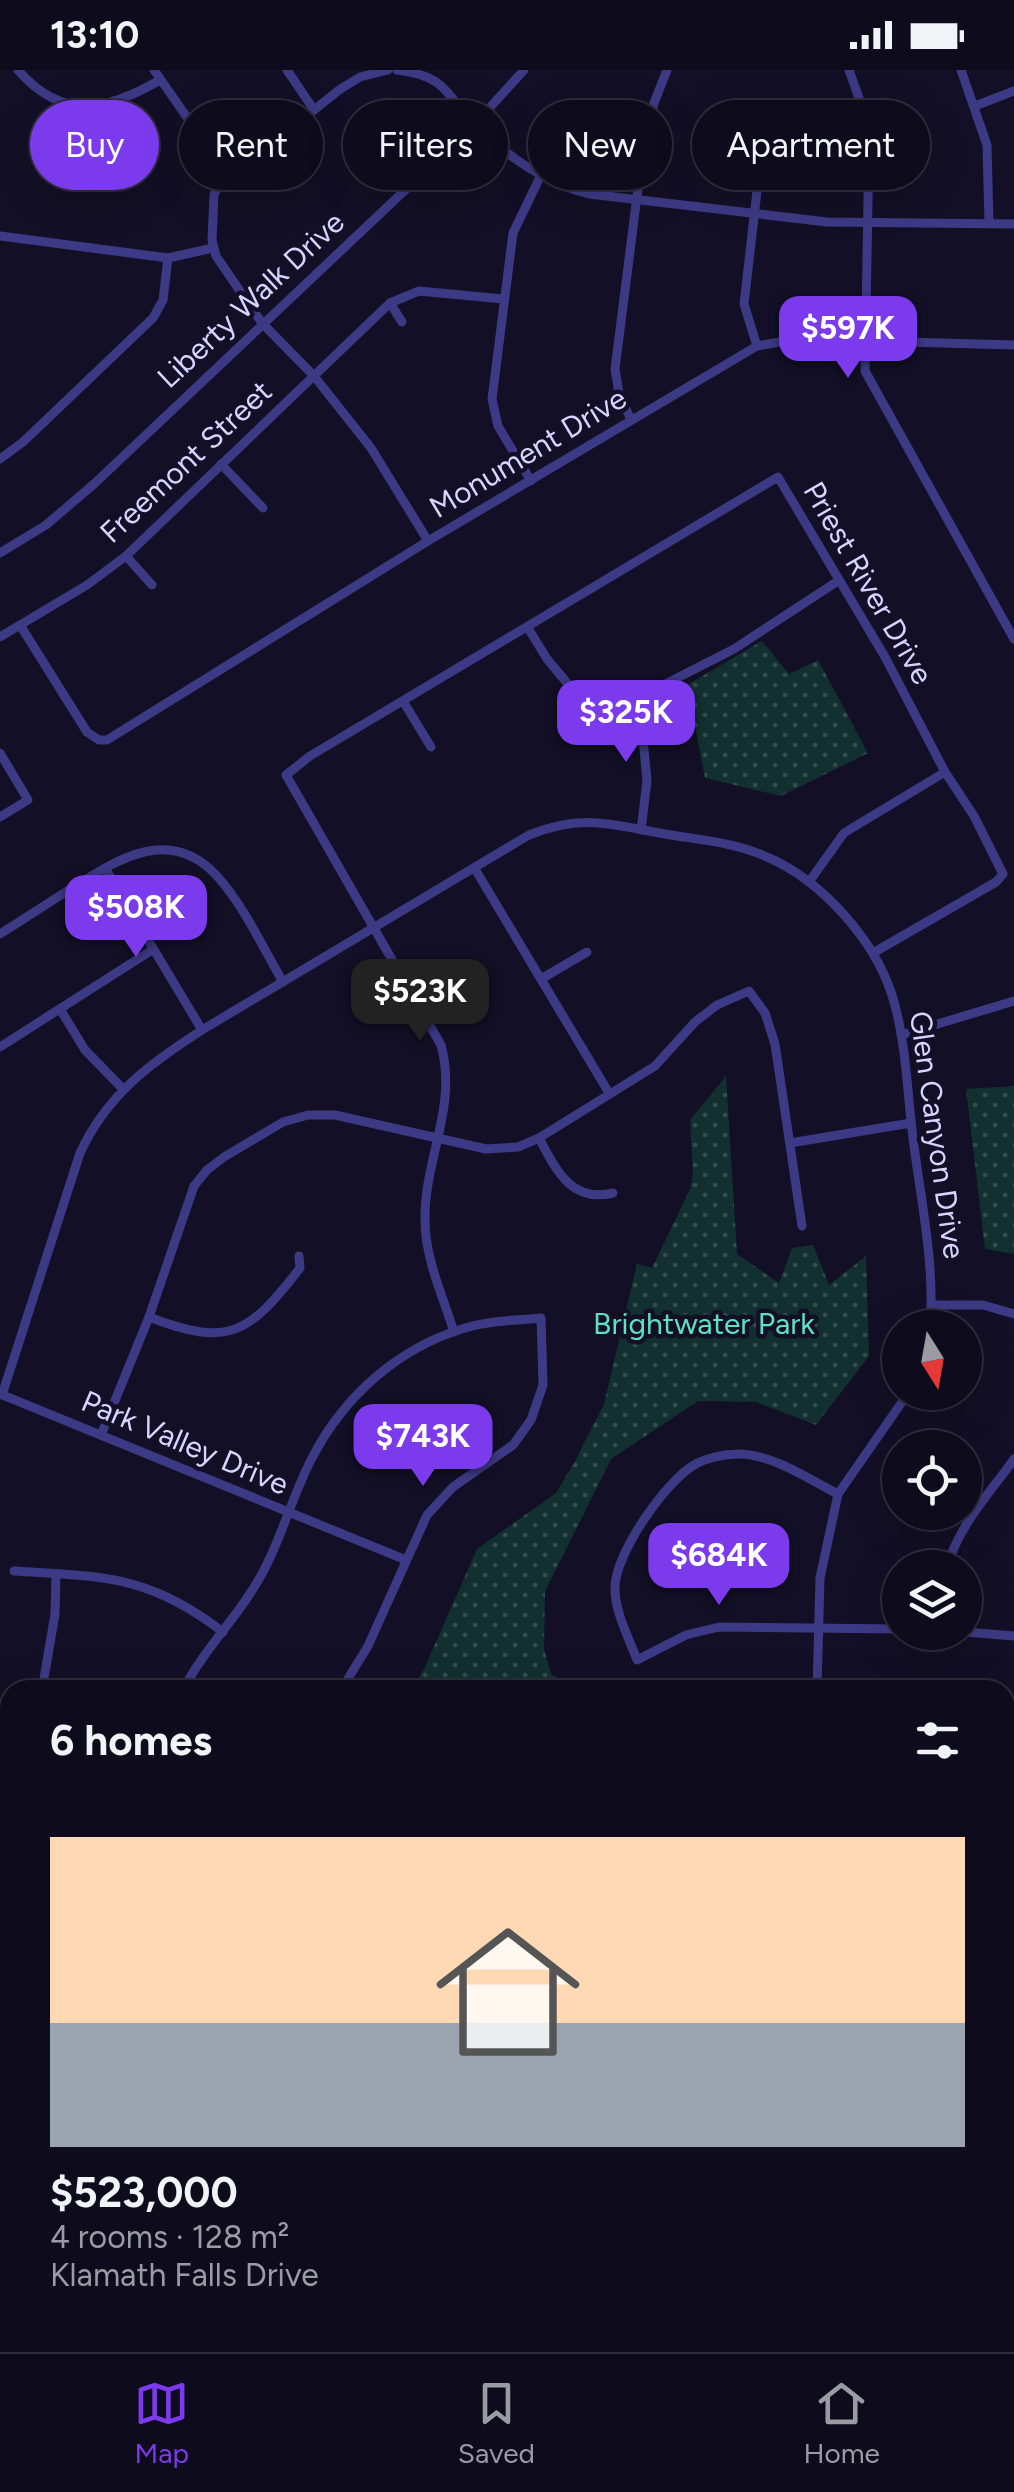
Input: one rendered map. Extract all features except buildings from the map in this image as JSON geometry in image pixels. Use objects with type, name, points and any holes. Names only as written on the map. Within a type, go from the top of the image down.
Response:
[{"type":"street","points":[[18,70],[45,96],[88,107],[128,98],[157,75],[179,105]]},
{"type":"street","points":[[287,70],[307,100]]},
{"type":"street","points":[[323,104],[360,77],[388,70]]},
{"type":"street","points":[[397,70],[421,72],[456,100]]},
{"type":"street","name":"Liberty Walk Drive","points":[[496,100],[524,70]]},
{"type":"street","points":[[632,420],[619,393],[615,369],[648,125],[667,70]]},
{"type":"street","points":[[849,70],[867,128],[863,360],[868,382],[1014,639]]},
{"type":"street","points":[[961,70],[989,160],[989,224]]},
{"type":"street","points":[[975,106],[1014,91]]},
{"type":"street","points":[[508,151],[528,167]]},
{"type":"street","points":[[216,190],[213,248],[262,323],[314,376],[371,448],[428,541]]},
{"type":"street","name":"Liberty Walk Drive","points":[[0,554],[65,510],[404,190]]},
{"type":"street","points":[[532,481],[498,426],[493,410],[504,298],[517,221],[533,190]]},
{"type":"street","points":[[574,190],[827,222],[1014,224]]},
{"type":"street","points":[[757,190],[744,304],[757,346]]},
{"type":"street","points":[[0,236],[168,258],[213,248]]},
{"type":"street","points":[[0,459],[23,442],[153,318],[164,300],[168,258]]},
{"type":"street","name":"Freemont Street","points":[[0,637],[88,584],[126,556],[390,303],[409,293],[429,290],[504,298]]},
{"type":"street","points":[[390,303],[402,322]]},
{"type":"street","name":"Monument Drive","points":[[20,625],[87,732],[98,740],[107,740],[428,541],[757,346],[796,339],[1014,345]]},
{"type":"street","points":[[221,464],[263,508]]},
{"type":"street","name":"Priest River Drive","points":[[374,930],[286,774],[778,477],[884,656],[1003,874],[996,882],[873,953]]},
{"type":"street","points":[[126,556],[152,585]]},
{"type":"street","points":[[528,628],[555,670],[574,690],[597,699],[632,701],[734,648],[838,581]]},
{"type":"street","points":[[403,700],[431,746]]},
{"type":"street","points":[[632,701],[647,781],[642,830]]},
{"type":"street","points":[[0,754],[28,800],[0,818]]},
{"type":"street","points":[[809,882],[844,833],[945,772]]},
{"type":"street","name":"Glen Canyon Drive","points":[[1,1394],[80,1153],[122,1088],[152,1062],[202,1030],[529,836],[558,826],[610,822],[728,844],[768,857],[809,882],[873,953],[891,993],[901,1036],[932,1310]]},
{"type":"street","points":[[0,934],[135,852],[175,852],[207,866],[283,982]]},
{"type":"street","points":[[105,868],[202,1030]]},
{"type":"street","points":[[475,869],[609,1094]]},
{"type":"street","points":[[374,930],[441,1045],[448,1088],[427,1192],[425,1228],[434,1273],[454,1332]]},
{"type":"street","points":[[0,1047],[152,950]]},
{"type":"street","points":[[541,980],[587,952]]},
{"type":"street","points":[[101,1435],[198,1180],[224,1157],[283,1122],[308,1114],[335,1116],[498,1150],[518,1147],[539,1138],[654,1066],[716,1005],[748,990],[765,1013],[775,1044],[802,1226]]},
{"type":"street","points":[[901,1036],[1014,1001]]},
{"type":"street","points":[[60,1008],[85,1050],[122,1088]]},
{"type":"street","points":[[790,1143],[911,1124]]},
{"type":"street","points":[[539,1138],[553,1164],[575,1188],[592,1196],[613,1193]]},
{"type":"street","points":[[148,1317],[195,1333],[219,1333],[245,1326],[271,1305],[300,1268],[299,1256]]},
{"type":"street","points":[[932,1305],[983,1304],[1014,1314]]},
{"type":"street","points":[[190,1680],[247,1602],[312,1458],[336,1418],[355,1396],[410,1352],[454,1332],[487,1323],[541,1318],[543,1385],[532,1420],[513,1445],[436,1502],[423,1522],[368,1646],[346,1680]]},
{"type":"street","name":"Park Valley Drive","points":[[1,1394],[406,1560]]},
{"type":"street","points":[[817,1680],[824,1550],[838,1494],[896,1410]]},
{"type":"street","points":[[838,1494],[765,1457],[719,1455],[694,1465],[671,1485],[632,1539],[620,1563],[615,1586],[618,1607],[637,1660],[686,1635],[718,1627],[882,1628]]},
{"type":"street","points":[[952,1550],[1014,1458]]},
{"type":"street","points":[[14,1571],[105,1576],[132,1582],[180,1602],[223,1632]]},
{"type":"street","points":[[45,1680],[56,1574]]},
{"type":"street","points":[[982,1633],[1014,1636]]},
{"type":"green space","points":[[762,641],[789,674],[818,660],[868,753],[781,796],[705,778],[687,685]]},
{"type":"green space","name":"Brightwater Park","points":[[726,1076],[737,1254],[779,1283],[792,1248],[813,1245],[829,1285],[866,1256],[869,1356],[816,1425],[756,1402],[698,1401],[611,1459],[545,1591],[544,1649],[551,1674],[562,1680],[417,1680],[477,1549],[556,1493],[604,1404],[637,1264],[652,1268],[690,1189],[690,1120]]},
{"type":"green space","points":[[1014,1086],[1014,1254],[985,1249],[966,1089]]}]
